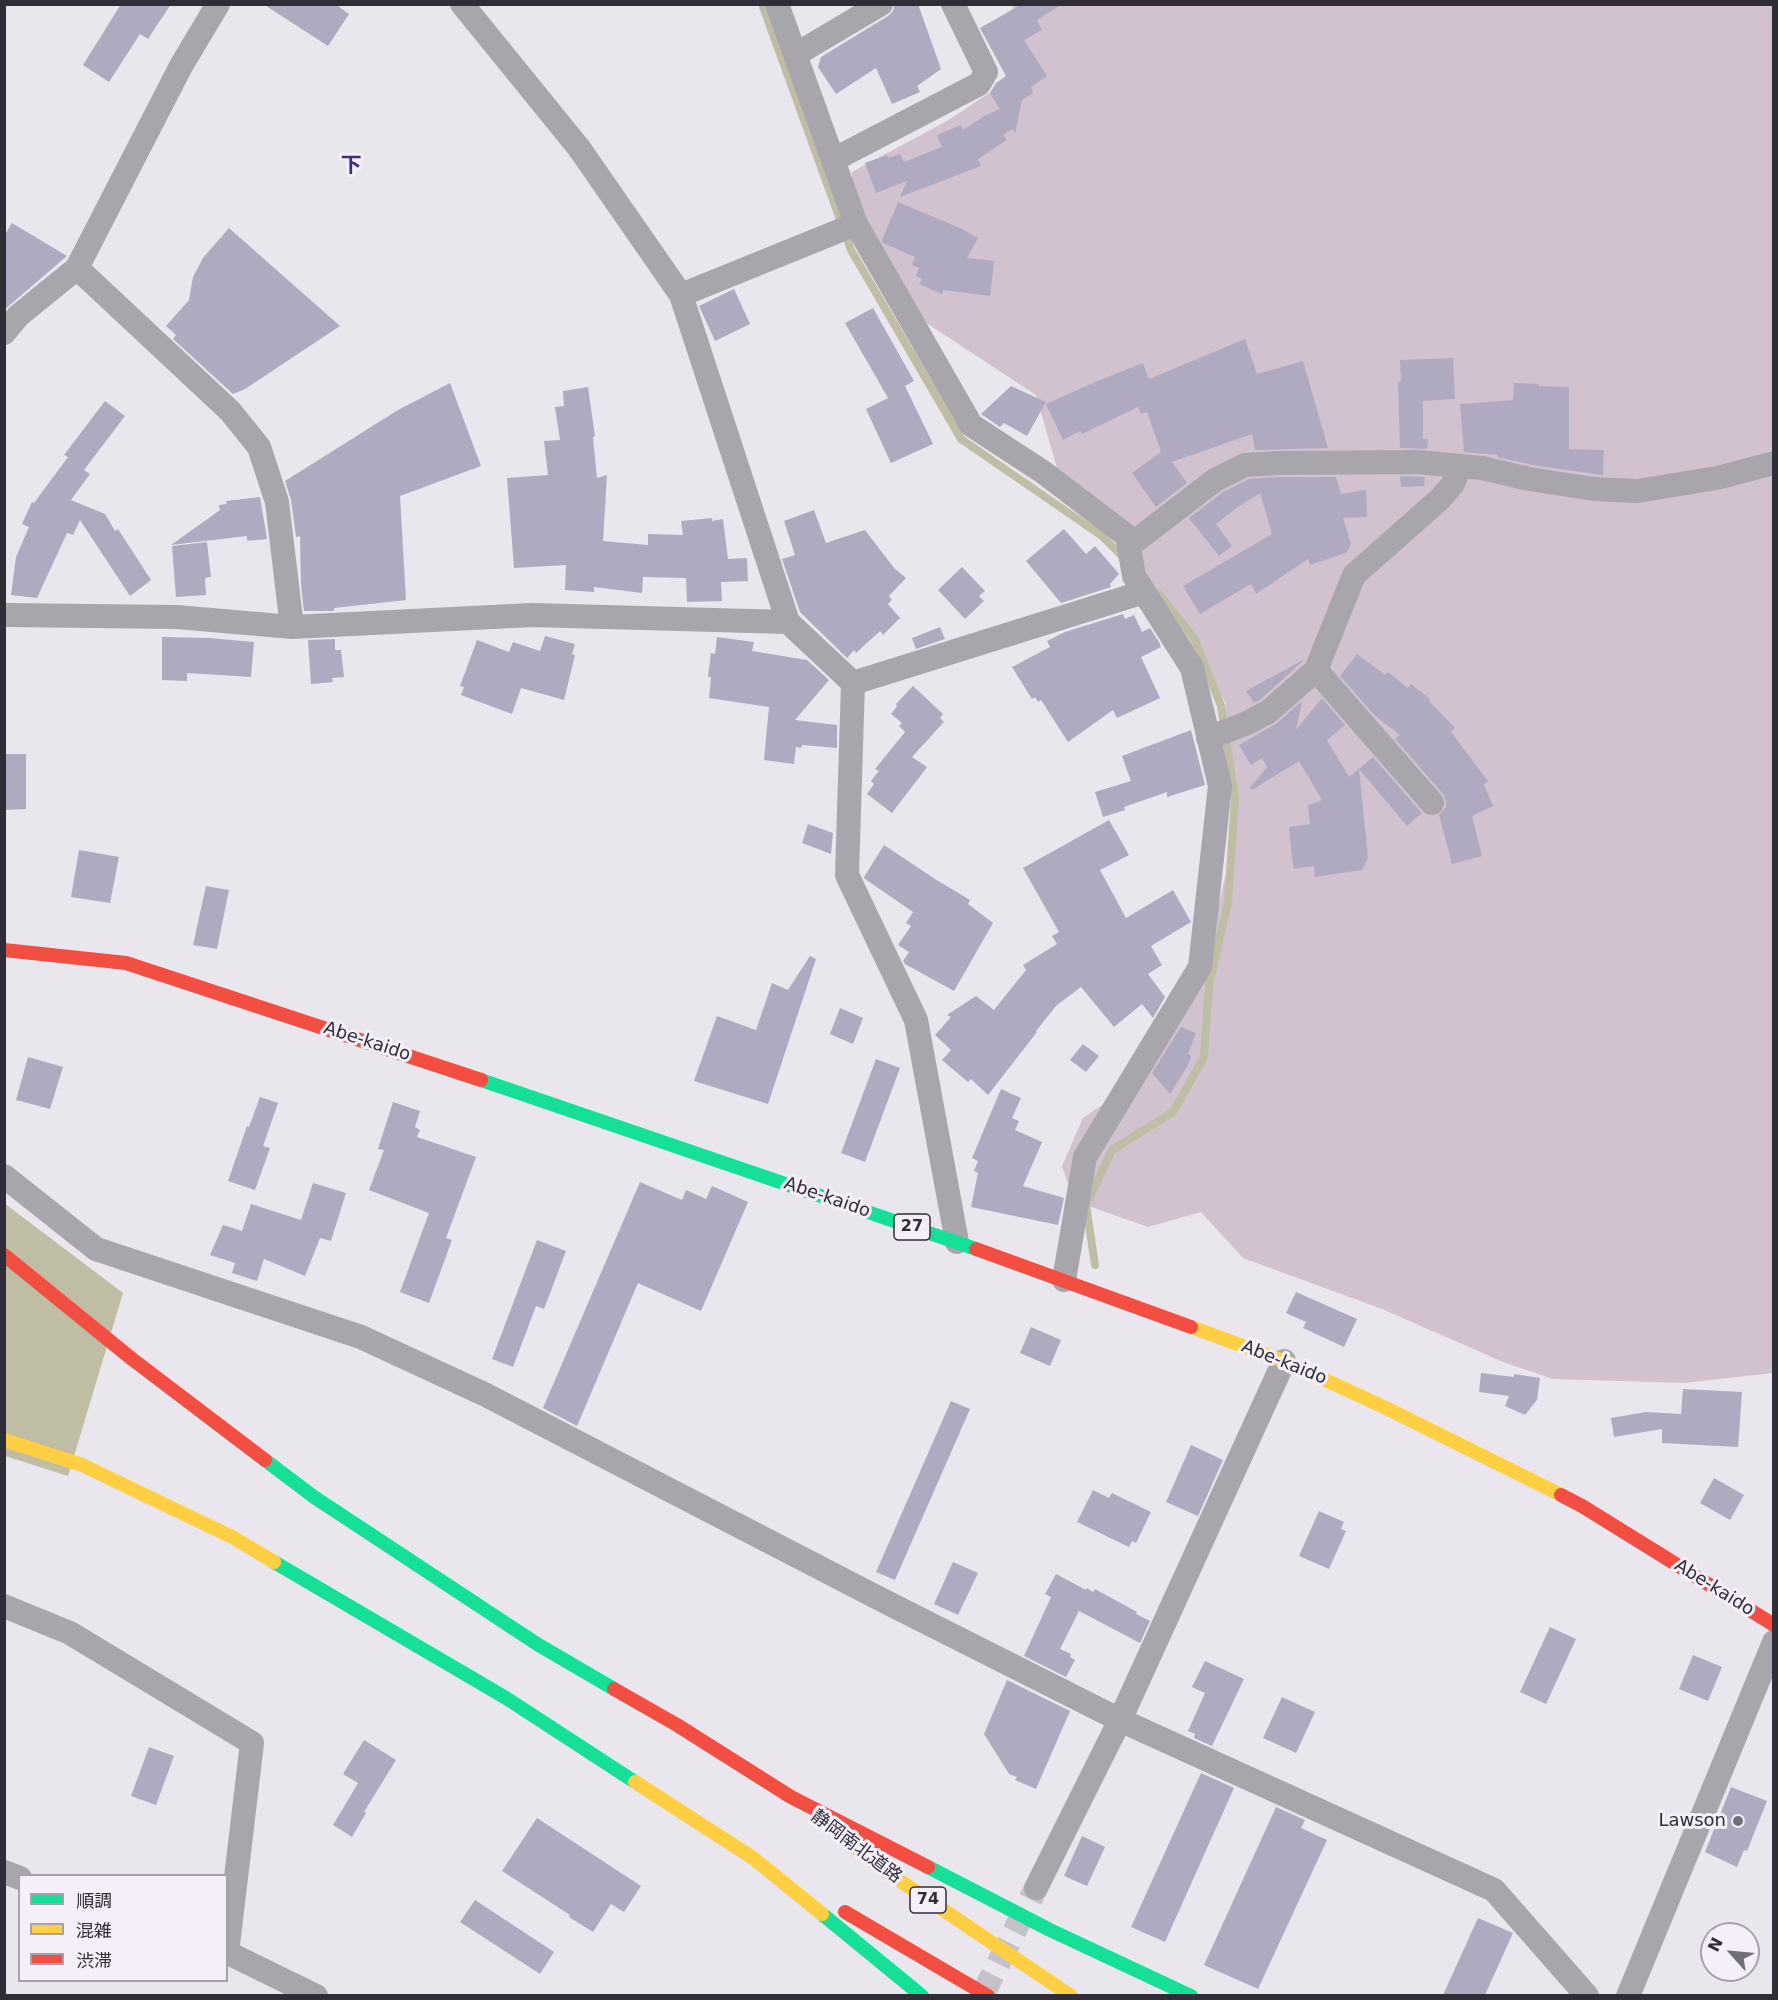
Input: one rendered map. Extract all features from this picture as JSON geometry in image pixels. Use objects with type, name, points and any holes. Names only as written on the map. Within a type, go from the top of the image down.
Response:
[{"type":"main road","name":"Abe-kaido","points":[[4,950],[126,963],[386,1048],[957,1242],[1284,1360],[1582,1506],[1773,1625]]},
{"type":"main road","points":[[4,1257],[32,1277],[132,1359],[314,1497],[537,1644],[677,1725],[791,1797],[1050,1930],[1191,1995]]},
{"type":"main road","points":[[4,1440],[82,1465],[232,1537],[506,1698],[753,1857],[988,1995]]},
{"type":"main road","name":"静岡南北道路","points":[[791,1797],[884,1870],[1071,1995]]},
{"type":"main road","points":[[753,1857],[922,1995]]},
{"type":"street","points":[[4,333],[18,316],[77,268],[181,66],[218,4]]},
{"type":"street","points":[[462,4],[579,148],[681,295],[788,622],[853,683],[847,875],[916,1020],[957,1242]]},
{"type":"street","points":[[777,4],[856,224],[971,425],[1043,472],[1127,536],[1134,576],[1192,668],[1210,738],[1220,786],[1200,967],[1085,1157],[1064,1280]]},
{"type":"street","points":[[795,55],[880,4]]},
{"type":"street","points":[[832,160],[979,84],[986,72],[953,4]]},
{"type":"street","points":[[681,295],[856,224]]},
{"type":"street","points":[[77,268],[230,411],[259,447],[277,502],[292,627]]},
{"type":"street","points":[[1129,546],[1215,480],[1245,465],[1418,462],[1482,468],[1529,479],[1594,489],[1637,492],[1717,477],[1773,463]]},
{"type":"street","points":[[1210,738],[1268,712],[1316,670],[1354,575],[1440,499],[1453,484],[1460,466]]},
{"type":"street","points":[[853,683],[1144,592]]},
{"type":"street","points":[[4,615],[177,617],[292,627],[532,615],[788,622]]},
{"type":"street","points":[[1316,670],[1432,803]]},
{"type":"street","points":[[4,1176],[96,1249],[361,1337],[486,1395],[1120,1720],[1494,1890],[1587,1995]]},
{"type":"street","points":[[1036,1888],[1120,1720],[1284,1360]]},
{"type":"street","points":[[4,1606],[70,1633],[252,1743],[228,1944]]},
{"type":"street","points":[[1628,1995],[1773,1642]]},
{"type":"street","points":[[228,1952],[316,1995]]},
{"type":"shaded area","points":[[1013,5],[1773,5],[1773,1373],[1683,1383],[1553,1379],[1503,1362],[1382,1309],[1243,1258],[1201,1212],[1148,1227],[1074,1201],[1062,1166],[1083,1118],[1141,1078],[1210,943],[1237,825],[1225,702],[1146,574],[1061,482],[1036,395],[893,301],[851,222],[852,172],[947,121],[1010,79]]},
{"type":"shaded area","points":[[4,1203],[123,1293],[68,1476],[5,1456]]},
{"type":"building","points":[[121,4],[171,4],[148,39],[140,34],[109,82],[83,65]]},
{"type":"building","points":[[263,4],[335,4],[349,14],[328,46]]},
{"type":"building","points":[[895,4],[918,4],[941,69],[917,86],[920,92],[892,104],[876,68],[836,94],[818,67],[821,57],[888,16]]},
{"type":"building","points":[[1022,4],[1063,4],[1037,20],[1042,30],[1024,40],[1047,76],[1031,87],[1033,93],[1022,100],[1015,133],[1012,129],[1003,135],[1007,140],[978,159],[981,166],[900,197],[907,181],[876,193],[865,163],[887,155],[888,158],[900,154],[904,162],[942,147],[937,135],[961,125],[963,130],[1000,109],[990,93],[996,83],[1006,76],[980,28]]},
{"type":"building","points":[[898,202],[978,238],[967,258],[994,261],[990,296],[943,290],[942,294],[919,284],[922,279],[916,276],[919,268],[912,265],[915,257],[883,243],[882,240]]},
{"type":"building","points":[[12,223],[67,256],[4,310],[4,236]]},
{"type":"building","points":[[229,228],[340,326],[245,389],[233,394],[173,339],[176,335],[166,326],[189,300],[193,277],[203,258]]},
{"type":"building","points":[[734,289],[750,324],[715,341],[699,306]]},
{"type":"building","points":[[873,308],[914,381],[905,386],[933,444],[891,463],[866,409],[888,398],[845,323]]},
{"type":"building","points":[[1245,339],[1257,374],[1303,361],[1328,448],[1255,450],[1252,434],[1172,462],[1187,483],[1156,507],[1132,473],[1161,452],[1147,412],[1141,414],[1138,407],[1082,434],[1080,431],[1063,440],[1046,404],[1143,363],[1149,379]]},
{"type":"building","points":[[1453,358],[1455,399],[1423,401],[1423,439],[1428,439],[1427,449],[1400,448],[1398,382],[1401,382],[1400,360]]},
{"type":"building","points":[[450,383],[481,466],[400,496],[406,600],[334,608],[334,611],[304,611],[300,536],[296,537],[291,500],[285,481],[398,410]]},
{"type":"building","points":[[1514,383],[1569,387],[1569,449],[1604,450],[1603,475],[1532,465],[1497,457],[1497,455],[1464,452],[1460,404],[1513,400]]},
{"type":"building","points":[[1011,386],[1046,402],[1027,436],[1004,423],[1000,427],[981,414]]},
{"type":"building","points":[[588,387],[595,436],[593,437],[597,478],[607,475],[603,541],[648,545],[648,534],[683,535],[681,521],[723,519],[728,559],[747,558],[748,581],[721,582],[722,601],[687,602],[686,578],[643,577],[642,593],[594,587],[594,592],[565,590],[566,565],[514,568],[507,478],[548,475],[544,441],[560,440],[555,407],[564,406],[563,391]]},
{"type":"building","points":[[105,401],[125,416],[84,470],[90,474],[71,500],[105,514],[115,531],[118,529],[151,580],[130,596],[80,520],[73,535],[67,533],[37,598],[11,595],[16,557],[29,527],[22,524],[32,502],[34,503],[68,457],[64,455]]},
{"type":"building","points":[[1400,476],[1425,477],[1424,486],[1401,487]]},
{"type":"building","points":[[1336,477],[1341,494],[1366,490],[1367,517],[1343,518],[1351,544],[1346,553],[1310,565],[1308,559],[1256,594],[1251,584],[1200,614],[1183,586],[1272,534],[1260,493],[1216,524],[1232,546],[1219,556],[1189,518],[1223,492],[1249,479]]},
{"type":"building","points":[[260,497],[267,539],[247,541],[247,536],[171,545],[220,510],[219,505],[227,504],[226,501]]},
{"type":"building","points":[[814,510],[826,543],[865,530],[894,568],[906,578],[889,596],[892,600],[888,604],[900,618],[883,635],[880,631],[856,653],[854,650],[847,658],[800,612],[782,559],[795,555],[784,521]]},
{"type":"building","points":[[1064,529],[1086,554],[1095,546],[1119,574],[1110,584],[1111,587],[1061,603],[1026,561]]},
{"type":"building","points":[[207,542],[211,577],[205,578],[206,595],[176,597],[172,546]]},
{"type":"building","points":[[962,567],[985,591],[979,596],[984,601],[965,619],[938,590]]},
{"type":"building","points":[[1123,614],[1125,619],[1134,615],[1142,632],[1150,628],[1159,642],[1161,647],[1141,657],[1160,698],[1117,718],[1113,710],[1068,742],[1041,700],[1038,702],[1035,697],[1032,699],[1012,667],[1050,647],[1047,641],[1065,632]]},
{"type":"building","points":[[940,627],[945,639],[916,649],[912,638]]},
{"type":"building","points":[[545,636],[575,644],[572,654],[575,655],[564,700],[521,688],[512,714],[461,695],[464,687],[460,686],[477,640],[509,652],[513,642],[540,651]]},
{"type":"building","points":[[162,637],[254,642],[251,677],[187,673],[187,681],[162,680]]},
{"type":"building","points":[[717,637],[754,642],[752,651],[807,660],[829,680],[795,720],[837,725],[837,748],[802,745],[801,748],[796,747],[794,764],[764,760],[769,707],[709,698],[711,677],[708,677],[711,653],[715,654]]},
{"type":"building","points":[[335,639],[335,650],[341,650],[344,677],[332,678],[333,682],[311,684],[308,640]]},
{"type":"building","points":[[1357,654],[1385,675],[1388,672],[1408,688],[1411,684],[1430,699],[1429,701],[1455,728],[1451,732],[1488,781],[1484,785],[1493,806],[1472,816],[1482,856],[1452,864],[1439,815],[1446,807],[1443,794],[1395,739],[1400,735],[1374,715],[1340,676]]},
{"type":"building","points":[[1305,659],[1260,700],[1254,703],[1246,691]]},
{"type":"building","points":[[913,686],[943,714],[940,718],[944,722],[912,757],[927,767],[892,813],[867,794],[874,784],[871,781],[879,771],[875,769],[905,732],[899,726],[902,723],[891,714],[896,704]]},
{"type":"building","points":[[1322,698],[1345,725],[1327,740],[1349,777],[1373,757],[1422,813],[1407,826],[1359,769],[1368,858],[1362,870],[1315,877],[1314,866],[1294,869],[1289,827],[1310,824],[1308,805],[1322,800],[1299,761],[1252,790],[1250,788],[1267,767],[1262,758],[1251,765],[1239,745],[1277,723],[1302,701],[1296,730]]},
{"type":"building","points":[[1191,730],[1205,785],[1167,797],[1167,792],[1103,817],[1095,792],[1131,781],[1122,756]]},
{"type":"building","points":[[4,754],[26,754],[26,809],[4,810]]},
{"type":"building","points":[[1109,820],[1129,855],[1100,870],[1126,918],[1173,890],[1191,922],[1151,946],[1162,965],[1148,974],[1165,997],[1153,1018],[1142,1004],[1114,1027],[1081,987],[1056,1006],[988,1095],[971,1079],[968,1082],[942,1060],[951,1050],[935,1035],[951,1017],[947,1015],[976,996],[994,1010],[1026,970],[1023,965],[1057,944],[1052,936],[1059,932],[1023,868]]},
{"type":"building","points":[[808,824],[833,833],[831,854],[802,843]]},
{"type":"building","points":[[884,845],[970,900],[968,904],[993,923],[954,991],[903,961],[909,952],[898,945],[911,926],[906,923],[913,912],[864,877]]},
{"type":"building","points":[[79,850],[119,857],[110,903],[71,897]]},
{"type":"building","points":[[206,886],[229,890],[217,949],[193,945]]},
{"type":"building","points":[[810,956],[816,959],[768,1104],[694,1081],[717,1016],[756,1030],[772,983],[788,990]]},
{"type":"building","points":[[840,1008],[863,1018],[853,1044],[830,1034]]},
{"type":"building","points":[[1181,1027],[1196,1033],[1188,1054],[1191,1056],[1187,1067],[1170,1094],[1152,1073]]},
{"type":"building","points":[[1083,1044],[1099,1056],[1086,1072],[1070,1060]]},
{"type":"building","points":[[28,1057],[63,1067],[50,1109],[16,1100]]},
{"type":"building","points":[[876,1059],[900,1068],[865,1162],[841,1153]]},
{"type":"building","points":[[1001,1089],[1021,1098],[1012,1118],[1019,1121],[1015,1130],[1042,1142],[1023,1186],[1064,1198],[1058,1225],[971,1207],[978,1173],[974,1171],[978,1161],[972,1158]]},
{"type":"building","points":[[260,1097],[278,1103],[263,1146],[270,1148],[255,1190],[228,1181],[247,1126],[249,1127]]},
{"type":"building","points":[[393,1102],[420,1111],[415,1127],[420,1130],[417,1137],[476,1157],[446,1238],[452,1240],[429,1303],[400,1292],[429,1213],[369,1190],[384,1150],[378,1149]]},
{"type":"building","points":[[640,1182],[682,1200],[686,1190],[706,1199],[712,1186],[748,1202],[701,1311],[638,1283],[577,1426],[543,1408]]},
{"type":"building","points":[[313,1183],[346,1193],[331,1241],[320,1238],[305,1276],[264,1259],[257,1281],[232,1273],[235,1263],[210,1255],[223,1225],[242,1231],[251,1204],[301,1220]]},
{"type":"building","points":[[537,1240],[566,1251],[544,1309],[536,1306],[513,1367],[492,1359]]},
{"type":"building","points":[[1296,1292],[1357,1319],[1344,1347],[1303,1328],[1306,1322],[1286,1313]]},
{"type":"building","points":[[1031,1327],[1061,1340],[1050,1366],[1020,1353]]},
{"type":"building","points":[[1481,1373],[1540,1378],[1537,1400],[1525,1415],[1505,1406],[1509,1396],[1479,1392]]},
{"type":"building","points":[[1683,1389],[1742,1392],[1738,1447],[1662,1443],[1662,1429],[1614,1437],[1611,1418],[1646,1412],[1681,1414]]},
{"type":"building","points":[[951,1401],[970,1409],[895,1580],[876,1572]]},
{"type":"building","points":[[1191,1445],[1223,1460],[1198,1516],[1166,1502]]},
{"type":"building","points":[[1714,1478],[1744,1495],[1730,1520],[1700,1503]]},
{"type":"building","points":[[1093,1490],[1109,1498],[1112,1493],[1151,1512],[1136,1543],[1132,1541],[1129,1547],[1077,1522]]},
{"type":"building","points":[[1319,1511],[1344,1522],[1341,1529],[1346,1531],[1329,1569],[1299,1556]]},
{"type":"building","points":[[953,1562],[978,1573],[958,1615],[934,1604]]},
{"type":"building","points":[[1056,1574],[1086,1590],[1087,1588],[1093,1592],[1095,1589],[1150,1621],[1140,1643],[1079,1611],[1060,1649],[1071,1654],[1070,1657],[1075,1660],[1066,1677],[1024,1656],[1051,1597],[1045,1594]]},
{"type":"building","points":[[1550,1627],[1576,1639],[1546,1704],[1520,1692]]},
{"type":"building","points":[[1693,1655],[1722,1667],[1708,1701],[1679,1689]]},
{"type":"building","points":[[1205,1661],[1244,1679],[1212,1746],[1194,1738],[1195,1734],[1188,1731],[1205,1693],[1192,1687]]},
{"type":"building","points":[[1007,1680],[1070,1711],[1036,1789],[1015,1780],[1017,1777],[1009,1774],[984,1734]]},
{"type":"building","points":[[1282,1697],[1315,1712],[1296,1753],[1263,1738]]},
{"type":"building","points":[[364,1740],[396,1760],[364,1812],[366,1813],[352,1837],[333,1825],[358,1783],[343,1774]]},
{"type":"building","points":[[149,1747],[174,1756],[156,1805],[131,1796]]},
{"type":"building","points":[[1201,1773],[1234,1788],[1165,1942],[1131,1927]]},
{"type":"building","points":[[1731,1787],[1767,1801],[1747,1851],[1744,1850],[1737,1867],[1705,1852]]},
{"type":"building","points":[[1276,1807],[1305,1820],[1301,1828],[1327,1840],[1258,1989],[1204,1965]]},
{"type":"building","points":[[537,1818],[641,1886],[624,1912],[611,1904],[593,1932],[502,1871]]},
{"type":"building","points":[[1082,1836],[1105,1847],[1087,1886],[1064,1876]]},
{"type":"building","points":[[475,1900],[554,1952],[540,1974],[460,1922]]},
{"type":"building","points":[[1478,1918],[1513,1933],[1485,1995],[1443,1995]]},
{"type":"waterway","points":[[762,4],[851,250],[961,439],[1102,536],[1125,559]]},
{"type":"waterway","points":[[1095,1265],[1086,1205],[1112,1150],[1173,1112],[1204,1057],[1209,985],[1228,902],[1235,798],[1221,706],[1194,638],[1158,593]]},
{"type":"tunnel","points":[[982,1996],[1036,1888]]},
{"type":"traffic: fast","points":[[481,1080],[976,1249]]},
{"type":"traffic: fast","points":[[265,1460],[314,1497],[537,1644],[614,1689]]},
{"type":"traffic: fast","points":[[274,1562],[506,1698],[635,1782]]},
{"type":"traffic: fast","points":[[928,1867],[1050,1930],[1191,1996]]},
{"type":"traffic: fast","points":[[822,1914],[922,1996]]},
{"type":"traffic: slow","points":[[1191,1327],[1284,1361],[1386,1408],[1561,1495]]},
{"type":"traffic: slow","points":[[4,1440],[82,1465],[232,1537],[274,1562]]},
{"type":"traffic: slow","points":[[635,1782],[753,1858],[822,1914]]},
{"type":"traffic: slow","points":[[854,1847],[884,1870],[1071,1996]]},
{"type":"traffic: jam","points":[[4,950],[126,963],[481,1080]]},
{"type":"traffic: jam","points":[[976,1249],[1191,1327]]},
{"type":"traffic: jam","points":[[4,1255],[132,1359],[265,1460]]},
{"type":"traffic: jam","points":[[1561,1495],[1774,1625]]},
{"type":"traffic: jam","points":[[614,1689],[677,1725],[791,1797],[928,1867]]},
{"type":"traffic: jam","points":[[845,1912],[988,1996]]},
{"type":"place","name":"Lawson","points":[[1738,1821]]},
{"type":"district","name":"下","points":[[351,167]]}]
